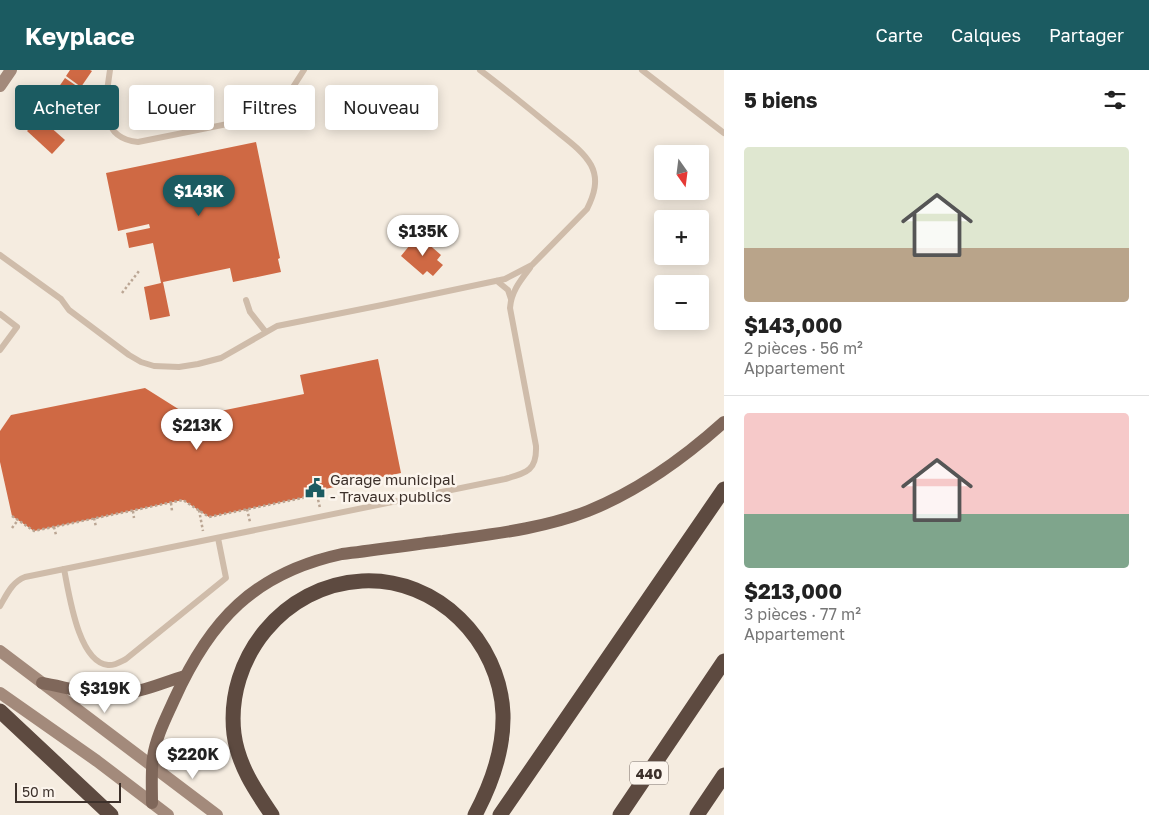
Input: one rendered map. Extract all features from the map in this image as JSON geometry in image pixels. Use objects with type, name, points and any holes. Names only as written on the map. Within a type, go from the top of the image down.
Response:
[{"type":"highway","points":[[500,815],[724,489]]},
{"type":"highway","points":[[272,815],[250,782],[240,760],[236,742],[233,709],[242,670],[254,645],[262,634],[270,624],[289,608],[323,589],[350,582],[363,581],[375,581],[402,586],[415,590],[443,605],[468,626],[491,663],[500,690],[502,725],[500,747],[493,772],[475,815]]},
{"type":"highway","name":"440","points":[[620,815],[724,661]]},
{"type":"highway","points":[[0,710],[110,815]]},
{"type":"highway","points":[[697,815],[724,775]]},
{"type":"main road","points":[[152,803],[152,766],[155,749],[185,676],[209,636],[229,611],[250,593],[281,574],[319,559],[342,554],[488,535],[531,528],[565,519],[610,501],[650,479],[690,451],[724,422]]},
{"type":"main road","points":[[42,683],[102,694],[120,695],[138,692],[185,676]]},
{"type":"street","points":[[1,83],[11,70]]},
{"type":"street","points":[[0,652],[217,815]]},
{"type":"street","points":[[0,693],[168,815]]},
{"type":"lane","points":[[110,70],[107,108],[108,122],[116,135],[128,141],[138,142],[267,116],[279,109],[304,70]]},
{"type":"lane","points":[[0,606],[11,586],[18,580],[505,479],[529,470],[534,464],[536,446],[512,325],[511,299],[516,287],[532,265],[587,209],[593,197],[594,176],[591,165],[572,144],[480,70]]},
{"type":"lane","points":[[642,70],[724,133]]},
{"type":"lane","points":[[0,254],[61,299],[69,310],[141,362],[167,367],[194,365],[232,353],[265,331],[277,326],[497,281],[521,272],[532,265]]},
{"type":"lane","points":[[497,281],[508,290],[511,299]]},
{"type":"lane","points":[[246,300],[250,312],[265,331]]},
{"type":"lane","points":[[0,314],[17,327],[0,350]]},
{"type":"lane","points":[[64,569],[85,648],[100,663],[106,666],[112,665],[126,659],[226,578],[218,538]]},
{"type":"path","points":[[122,294],[139,271]]},
{"type":"path","points":[[12,516],[34,531],[183,500],[209,517],[317,495],[320,508]]},
{"type":"path","points":[[171,503],[172,511]]},
{"type":"path","points":[[199,510],[204,532]]},
{"type":"path","points":[[133,511],[134,518]]},
{"type":"path","points":[[94,518],[96,526]]},
{"type":"path","points":[[12,528],[18,520]]},
{"type":"path","points":[[54,527],[56,535]]},
{"type":"building","points":[[70,70],[92,71],[82,85],[78,85],[66,76]]},
{"type":"building","points":[[65,78],[75,85],[60,85]]},
{"type":"building","points":[[54,130],[65,140],[52,154],[27,131]]},
{"type":"building","points":[[256,142],[280,258],[278,259],[281,272],[233,282],[230,268],[163,282],[170,316],[150,320],[144,287],[161,283],[153,243],[129,248],[126,233],[150,228],[149,224],[118,231],[106,173]]},
{"type":"building","points":[[418,235],[441,255],[437,260],[443,265],[433,276],[427,271],[423,275],[401,256]]},
{"type":"building","points":[[378,359],[401,473],[325,489],[326,493],[209,517],[183,500],[34,531],[12,516],[0,462],[0,431],[11,415],[145,388],[191,417],[304,394],[300,375]]},
{"type":"place","name":"Garage municipal - Travaux publics","points":[[315,488]]}]
